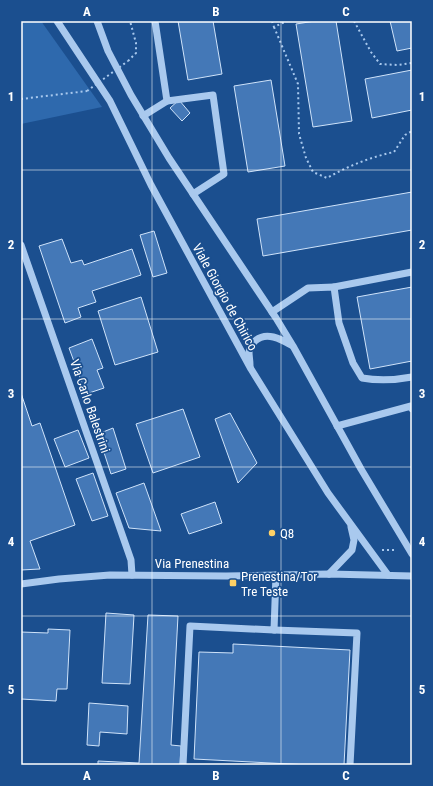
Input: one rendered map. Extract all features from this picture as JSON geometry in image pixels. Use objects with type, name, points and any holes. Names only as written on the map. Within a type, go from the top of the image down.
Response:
[{"type":"street","name":"Viale Giorgio de Chirico","points":[[57,21],[110,100],[151,185],[251,369],[328,493],[388,575]]},
{"type":"street","name":"Viale Giorgio de Chirico","points":[[98,21],[108,51],[131,95],[169,158],[293,346],[361,469],[412,554]]},
{"type":"street","points":[[155,21],[167,101]]},
{"type":"street","points":[[144,116],[167,101],[213,95],[224,174],[193,194]]},
{"type":"street","name":"Via Carlo Balestrini","points":[[21,245],[131,560],[132,575]]},
{"type":"street","points":[[272,312],[308,288],[334,287],[412,272]]},
{"type":"street","points":[[334,287],[339,322],[353,363],[362,378],[373,380],[403,379],[412,377]]},
{"type":"street","points":[[251,369],[249,357],[250,347],[254,341],[259,338],[267,336],[276,337],[293,346]]},
{"type":"street","points":[[337,426],[411,406],[412,409]]},
{"type":"street","points":[[329,574],[351,552],[353,548],[354,540],[350,523]]},
{"type":"street","name":"Via Prenestina","points":[[21,584],[86,576],[132,575],[226,576],[329,574],[412,576]]},
{"type":"street","points":[[274,630],[276,575]]},
{"type":"street","points":[[183,765],[190,626],[356,633],[350,765]]},
{"type":"path","points":[[21,99],[87,91],[128,61],[136,53],[136,43],[130,21]]},
{"type":"path","points":[[272,21],[298,84],[299,134],[306,158],[313,172],[327,178],[342,170],[378,156],[394,152],[405,136],[412,131]]},
{"type":"path","points":[[274,27],[287,21]]},
{"type":"path","points":[[354,21],[371,52],[380,64],[397,65],[412,62]]},
{"type":"path","points":[[378,551],[397,550]]},
{"type":"shaded area","points":[[21,21],[41,21],[102,107],[21,124]]},
{"type":"building","points":[[178,21],[213,21],[222,74],[188,80]]},
{"type":"building","points":[[315,21],[336,21],[352,121],[313,127],[296,24]]},
{"type":"building","points":[[390,21],[412,21],[412,48],[397,51]]},
{"type":"building","points":[[412,70],[412,110],[372,118],[365,79]]},
{"type":"building","points":[[271,80],[285,166],[248,172],[234,86]]},
{"type":"building","points":[[179,100],[190,113],[182,121],[170,108]]},
{"type":"building","points":[[412,192],[412,230],[263,256],[257,219]]},
{"type":"building","points":[[154,231],[167,273],[153,277],[140,235]]},
{"type":"building","points":[[62,239],[71,263],[82,260],[84,265],[132,249],[141,275],[92,291],[96,302],[78,308],[81,317],[65,323],[39,246]]},
{"type":"building","points":[[412,287],[412,361],[370,369],[357,297]]},
{"type":"building","points":[[141,297],[158,352],[115,365],[98,311]]},
{"type":"building","points":[[92,339],[103,368],[97,370],[104,388],[86,394],[69,348]]},
{"type":"building","points":[[21,393],[32,426],[40,423],[75,525],[30,541],[40,569],[21,570]]},
{"type":"building","points":[[183,409],[200,457],[153,473],[136,424]]},
{"type":"building","points":[[230,413],[257,463],[238,483],[215,419]]},
{"type":"building","points":[[113,428],[126,469],[111,474],[98,434]]},
{"type":"building","points":[[78,430],[89,458],[65,467],[54,439]]},
{"type":"building","points":[[93,473],[108,516],[92,521],[76,479]]},
{"type":"building","points":[[144,483],[161,531],[129,528],[116,493]]},
{"type":"building","points":[[215,502],[222,523],[189,534],[181,514]]},
{"type":"building","points":[[106,613],[134,615],[130,684],[102,683]]},
{"type":"building","points":[[148,615],[178,616],[171,745],[181,746],[180,765],[98,765],[98,761],[139,763]]},
{"type":"building","points":[[48,629],[70,630],[67,689],[57,689],[56,701],[21,699],[21,632],[48,633]]},
{"type":"building","points":[[233,644],[350,650],[344,765],[309,765],[194,759],[199,652],[233,653]]},
{"type":"building","points":[[89,703],[128,706],[127,734],[100,732],[99,746],[87,745]]},
{"type":"place","name":"Q8","points":[[272,533]]},
{"type":"place","name":"Prenestina/Tor Tre Teste","points":[[233,583]]}]
